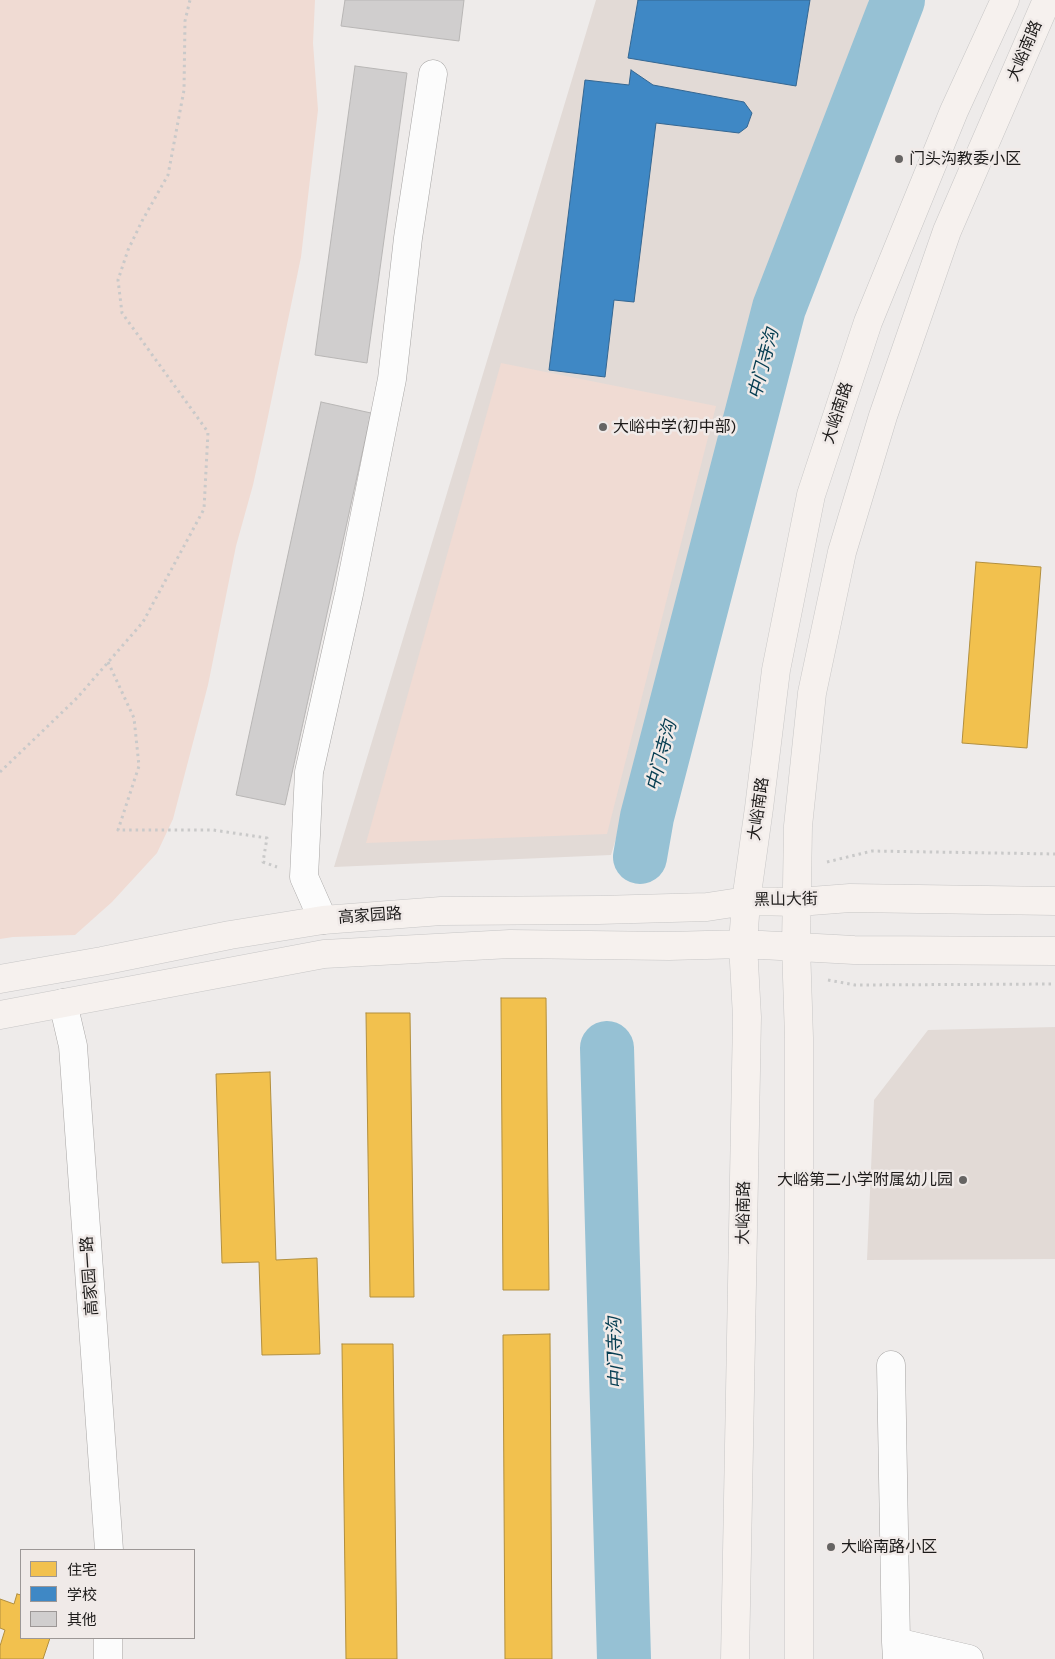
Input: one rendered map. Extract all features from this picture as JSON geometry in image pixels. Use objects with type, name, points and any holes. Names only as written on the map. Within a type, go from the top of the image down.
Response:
[{"type":"main road","name":"大峪南路","points":[[735,1659],[747,1017],[744,944],[746,901],[776,670],[812,495],[868,322],[954,111],[1005,0]]},
{"type":"main road","name":"大峪南路","points":[[799,1659],[799,1038],[796,946],[797,870],[798,826],[812,693],[842,552],[883,416],[947,231],[1047,0]]},
{"type":"main road","name":"黑山大街","points":[[746,901],[798,902],[850,898],[1055,901]]},
{"type":"main road","name":"高家园路","points":[[0,979],[230,935],[323,920],[441,911],[707,907],[746,901]]},
{"type":"main road","points":[[0,1014],[324,954],[510,944],[669,946],[744,944],[876,950],[1055,950]]},
{"type":"street","points":[[323,920],[304,877],[309,772],[349,594],[392,379],[408,238],[433,74]]},
{"type":"street","name":"高家园一路","points":[[63,1003],[73,1046],[109,1549]]},
{"type":"street","points":[[891,1365],[897,1651],[969,1659]]},
{"type":"street","points":[[108,1639],[108,1659]]},
{"type":"path","points":[[0,772],[71,704],[143,622],[204,509],[208,432],[122,313],[118,280],[128,250],[168,175],[184,90],[185,21],[190,0]]},
{"type":"path","points":[[108,662],[134,718],[140,766],[118,830],[213,830],[267,838],[263,862],[304,877]]},
{"type":"path","name":"黑山大街","points":[[797,870],[872,851],[1055,854]]},
{"type":"shaded area","points":[[0,0],[315,0],[313,43],[318,110],[301,257],[253,485],[236,546],[208,685],[173,819],[157,853],[112,902],[75,935],[0,939]]},
{"type":"shaded area","name":"大峪中学(初中部)","points":[[596,0],[869,0],[611,855],[334,867]]},
{"type":"shaded area","points":[[501,363],[716,406],[607,834],[366,843]]},
{"type":"shaded area","name":"大峪第二小学附属幼儿园","points":[[1055,1027],[1055,1259],[867,1260],[874,1100],[928,1030]]},
{"type":"building: 住宅","points":[[976,562],[1041,567],[1027,748],[962,743]]},
{"type":"building: 住宅","points":[[501,998],[546,998],[549,1290],[503,1290]]},
{"type":"building: 住宅","points":[[366,1013],[410,1013],[414,1297],[370,1297]]},
{"type":"building: 住宅","points":[[270,1072],[276,1260],[317,1258],[320,1354],[262,1355],[259,1262],[222,1263],[216,1074]]},
{"type":"building: 住宅","points":[[550,1334],[552,1659],[505,1659],[503,1335]]},
{"type":"building: 住宅","points":[[342,1344],[393,1344],[397,1659],[346,1659]]},
{"type":"building: 住宅","points":[[17,1594],[20,1595],[20,1639],[50,1639],[43,1659],[0,1659],[0,1646],[5,1630],[0,1628],[0,1599],[14,1604]]},
{"type":"building: 学校","points":[[638,0],[810,0],[796,86],[628,58]]},
{"type":"building: 学校","points":[[631,70],[653,85],[744,102],[752,113],[747,127],[739,133],[656,123],[634,302],[614,300],[605,377],[549,370],[585,80],[629,85]]},
{"type":"building: 其他","points":[[345,0],[464,0],[459,41],[341,26]]},
{"type":"building: 其他","points":[[355,66],[407,73],[367,363],[315,355]]},
{"type":"building: 其他","points":[[321,402],[371,413],[285,805],[236,795]]},
{"type":"waterway","name":"中门寺沟","points":[[640,857],[647,817],[779,308],[898,0]]},
{"type":"waterway","name":"中门寺沟","points":[[607,1048],[624,1659]]},
{"type":"place","name":"门头沟教委小区","points":[[899,159]]},
{"type":"place","name":"大峪中学(初中部)","points":[[603,427]]},
{"type":"place","name":"大峪第二小学附属幼儿园","points":[[963,1180]]},
{"type":"place","name":"大峪南路小区","points":[[831,1547]]}]
